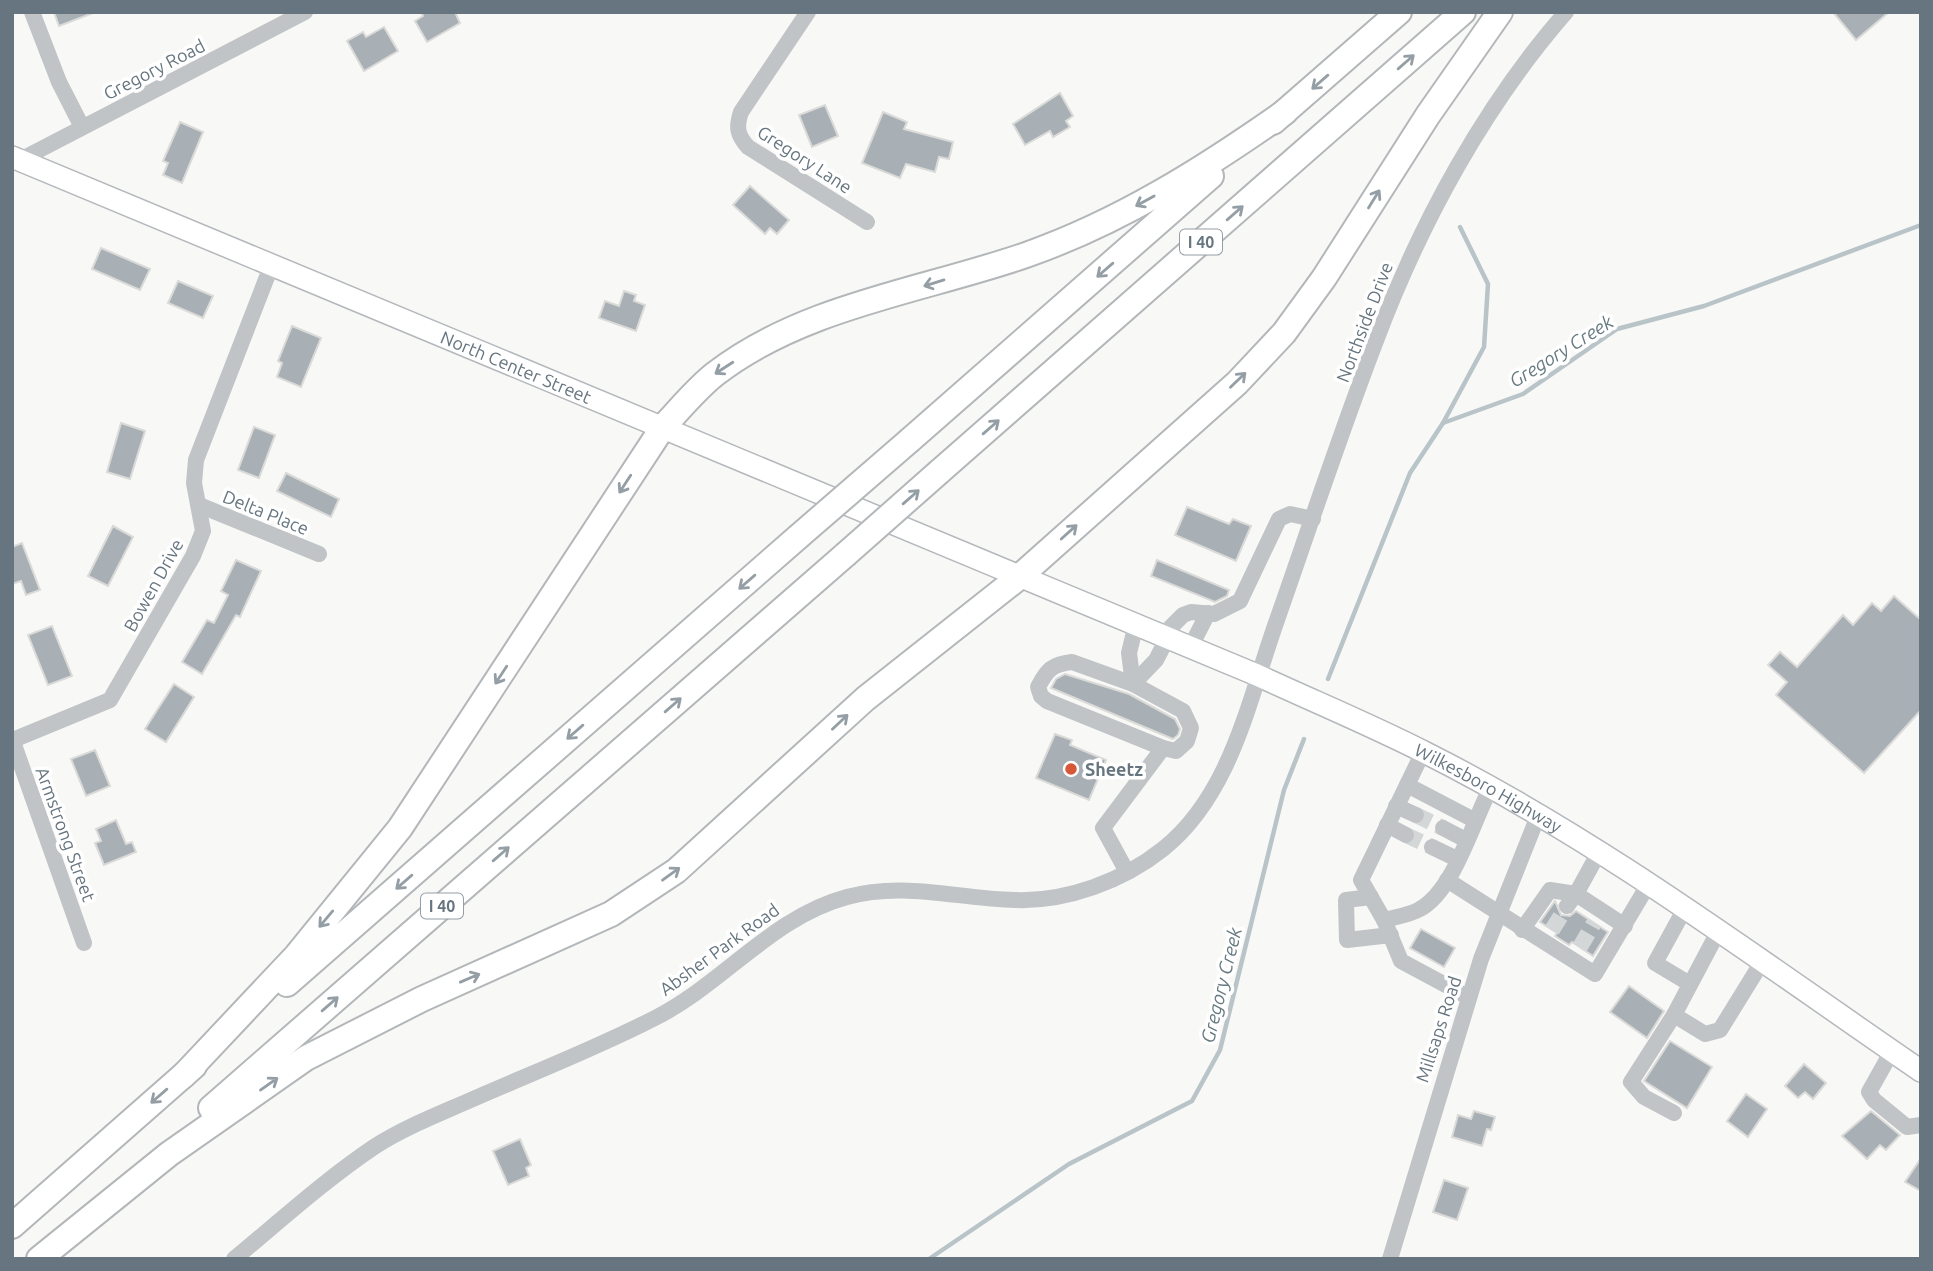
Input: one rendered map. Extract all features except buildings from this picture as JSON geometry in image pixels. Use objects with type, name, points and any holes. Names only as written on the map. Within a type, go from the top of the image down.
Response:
[{"type":"highway","name":"I 40","points":[[12,1226],[1399,12]]},
{"type":"highway","name":"I 40","points":[[39,1259],[1463,12]]},
{"type":"highway","points":[[39,1259],[169,1154],[306,1058],[422,999],[611,914],[676,871],[865,699],[1018,578],[1237,383],[1284,334],[1324,278],[1428,115],[1500,12]]},
{"type":"highway","points":[[183,1076],[296,956],[400,828],[663,427],[713,375],[764,342],[820,319],[1026,255],[1118,217],[1204,169],[1285,112]]},
{"type":"main road","name":"North Center Street","points":[[16,159],[663,427],[1018,578]]},
{"type":"main road","name":"Wilkesboro Highway","points":[[1018,578],[1257,675],[1423,752],[1538,816],[1648,885],[1921,1071]]},
{"type":"street","points":[[32,12],[59,82],[82,127]]},
{"type":"street","name":"Gregory Road","points":[[16,159],[305,12]]},
{"type":"street","name":"Gregory Lane","points":[[808,12],[741,112],[737,124],[739,137],[748,147],[867,222]]},
{"type":"street","name":"Northside Drive","points":[[1257,675],[1376,339],[1408,261],[1500,99],[1528,56],[1566,12]]},
{"type":"street","name":"Bowen Drive","points":[[12,739],[110,701],[193,556],[202,531],[194,483],[197,460],[272,264]]},
{"type":"street","name":"Delta Place","points":[[199,505],[319,554]]},
{"type":"street","points":[[1133,684],[1156,660],[1165,638],[1183,615],[1191,612],[1222,611],[1240,601],[1279,519],[1290,514],[1312,519]]},
{"type":"street","points":[[1190,648],[1208,613]]},
{"type":"street","points":[[1133,684],[1129,653],[1136,624]]},
{"type":"street","points":[[1072,662],[1133,684],[1183,711],[1191,727],[1187,741],[1176,751],[1047,701],[1038,687],[1047,670],[1056,663],[1072,662]]},
{"type":"street","name":"Absher Park Road","points":[[234,1259],[376,1146],[425,1120],[654,1018],[732,967],[784,923],[813,908],[884,889],[1017,901],[1055,897],[1101,884],[1127,872],[1164,848],[1189,823],[1216,782],[1238,739],[1257,675]]},
{"type":"street","name":"Armstrong Street","points":[[12,739],[85,943]]},
{"type":"street","points":[[1127,872],[1103,828],[1163,748]]},
{"type":"street","points":[[1423,752],[1361,880],[1384,920],[1401,961],[1468,997]]},
{"type":"street","points":[[1407,785],[1474,820]]},
{"type":"street","points":[[1384,920],[1418,911],[1434,899],[1447,880],[1490,789]]},
{"type":"street","points":[[1396,806],[1416,816]]},
{"type":"street","name":"Millsaps Road","points":[[1390,1259],[1468,997],[1538,816]]},
{"type":"street","points":[[1387,825],[1406,835]]},
{"type":"street","points":[[1443,828],[1466,840]]},
{"type":"street","points":[[1432,847],[1457,859]]},
{"type":"street","points":[[1572,900],[1598,854]]},
{"type":"street","points":[[1447,880],[1522,930],[1548,936],[1576,954],[1595,974],[1648,885]]},
{"type":"street","points":[[1522,930],[1550,890],[1598,917],[1625,926]]},
{"type":"street","points":[[1371,897],[1346,900],[1347,940],[1391,935]]},
{"type":"street","points":[[1684,910],[1654,963],[1690,984]]},
{"type":"street","points":[[1674,1113],[1644,1097],[1632,1082],[1674,1015],[1718,932]]},
{"type":"street","points":[[1674,1015],[1705,1034],[1720,1030],[1762,962]]},
{"type":"street","points":[[1892,1051],[1869,1092],[1874,1100],[1907,1127],[1921,1125]]},
{"type":"waterway","name":"Gregory Creek","points":[[1328,679],[1410,473],[1443,423],[1523,394],[1617,329],[1704,306],[1921,225]]},
{"type":"waterway","points":[[1443,423],[1484,347],[1488,284],[1460,227]]},
{"type":"waterway","name":"Gregory Creek","points":[[929,1259],[1069,1164],[1192,1101],[1220,1050],[1284,790],[1304,739]]},
{"type":"tunnel","points":[[1416,815],[1443,828]]},
{"type":"tunnel","points":[[1406,835],[1432,847]]},
{"type":"tunnel","points":[[1552,930],[1567,906]]},
{"type":"tunnel","points":[[1580,947],[1594,923]]},
{"type":"place","name":"Sheetz","points":[[1071,769]]}]
